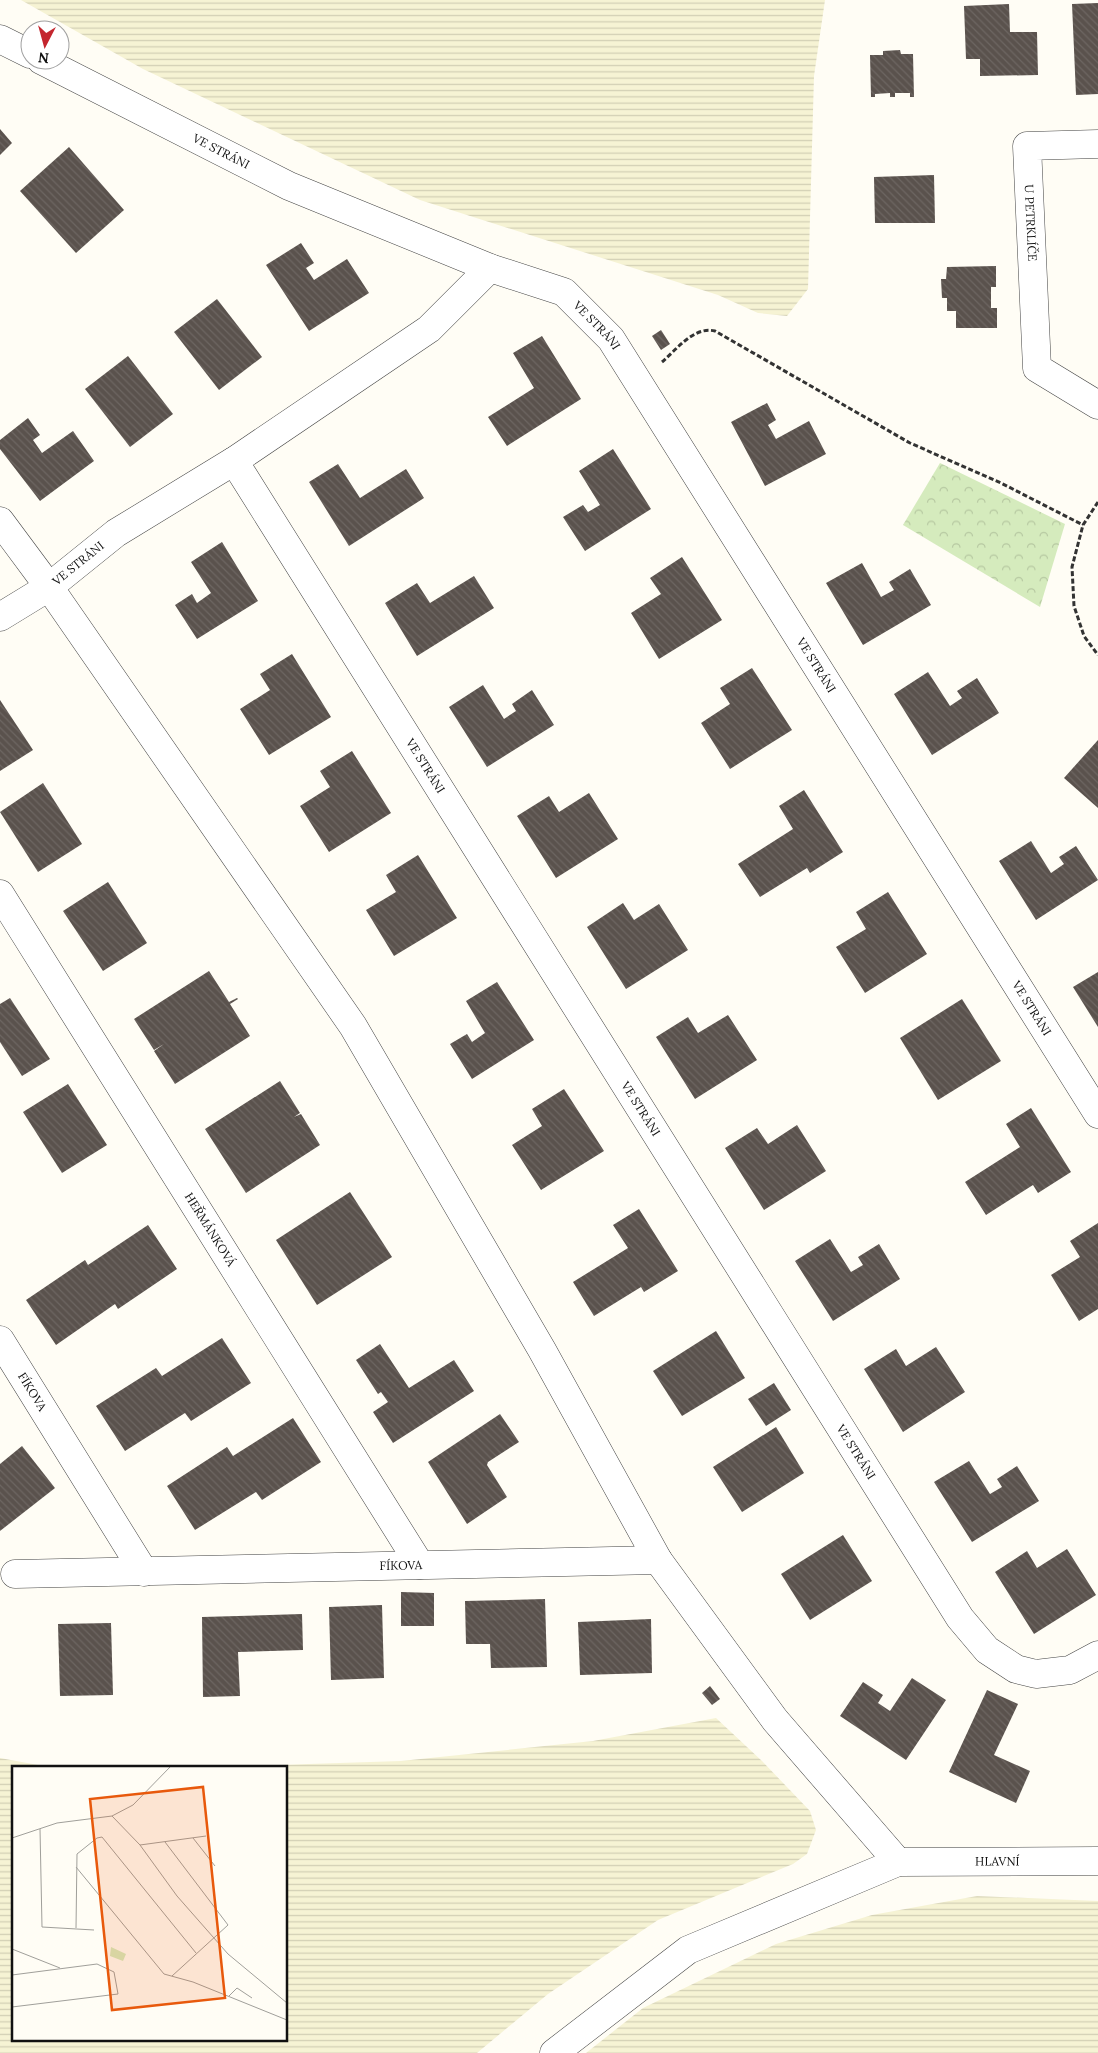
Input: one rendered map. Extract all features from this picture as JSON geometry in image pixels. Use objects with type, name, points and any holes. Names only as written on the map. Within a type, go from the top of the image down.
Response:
[{"type":"street","points":[[0,39],[20,49]]},
{"type":"street","name":"VE STRÁNI","points":[[61,70],[289,186],[490,268],[564,292],[611,340],[1098,1114]]},
{"type":"street","name":"U PETRKLÍČE","points":[[1098,144],[1027,146],[1037,368],[1098,405]]},
{"type":"street","name":"VE STRÁNI","points":[[49,587],[116,534],[234,461],[429,329],[490,268]]},
{"type":"street","name":"VE STRÁNI","points":[[234,461],[960,1618],[987,1650],[1016,1669],[1036,1674],[1070,1670],[1098,1655]]},
{"type":"street","points":[[0,520],[49,587],[352,1026],[542,1350],[658,1560],[775,1720],[898,1862],[688,1950],[554,2053]]},
{"type":"street","points":[[0,617],[49,587]]},
{"type":"street","name":"HEŘMÁNKOVÁ","points":[[0,894],[420,1565]]},
{"type":"street","name":"FÍKOVA","points":[[0,1340],[144,1572]]},
{"type":"street","name":"FÍKOVA","points":[[15,1574],[658,1560]]},
{"type":"street","name":"HLAVNÍ","points":[[898,1862],[1098,1861]]},
{"type":"path","points":[[638,382],[698,331],[706,329],[715,331],[910,443],[1001,483],[1083,525]]},
{"type":"path","points":[[1098,502],[1083,525],[1072,567],[1074,606],[1084,636],[1098,655]]},
{"type":"shaded area","points":[[21,0],[825,0],[814,76],[808,289],[787,316],[758,313],[718,295],[420,200],[143,69],[70,28],[70,20],[56,20]]},
{"type":"shaded area","points":[[716,1718],[762,1761],[810,1811],[816,1830],[807,1854],[793,1864],[658,1920],[548,1994],[477,2053],[0,2053],[0,1758],[38,1765],[80,1766],[12,1766],[12,2040],[288,2040],[288,1766],[247,1766],[401,1761],[593,1741]]},
{"type":"shaded area","points":[[977,1896],[1098,1901],[1098,2053],[586,2053],[643,2008],[776,1944],[872,1915]]},
{"type":"green space","points":[[940,463],[1065,524],[1040,607],[903,525]]},
{"type":"building","points":[[1098,3],[1098,94],[1076,95],[1072,4]]},
{"type":"building","points":[[1009,4],[1010,32],[1037,32],[1038,75],[980,76],[980,59],[966,59],[964,6]]},
{"type":"building","points":[[900,50],[901,54],[913,54],[914,97],[910,97],[910,93],[895,93],[895,97],[890,97],[890,93],[875,94],[875,97],[871,97],[870,55],[883,55],[883,51]]},
{"type":"building","points":[[0,129],[12,143],[0,155]]},
{"type":"building","points":[[69,147],[124,210],[76,253],[20,191]]},
{"type":"building","points":[[934,175],[935,223],[875,223],[874,177]]},
{"type":"building","points":[[301,243],[314,263],[306,268],[314,280],[347,259],[369,293],[309,331],[266,265]]},
{"type":"building","points":[[996,266],[996,287],[991,287],[991,308],[997,308],[997,328],[956,328],[956,311],[947,311],[947,298],[942,298],[941,279],[946,279],[947,267]]},
{"type":"building","points":[[217,299],[262,357],[219,390],[174,332]]},
{"type":"building","points":[[661,330],[670,344],[661,350],[652,336]]},
{"type":"building","points":[[542,336],[581,399],[507,446],[488,417],[534,388],[513,353]]},
{"type":"building","points":[[128,356],[173,414],[130,447],[85,389]]},
{"type":"building","points":[[767,403],[776,420],[768,425],[776,439],[809,421],[826,454],[765,486],[731,422]]},
{"type":"building","points":[[28,418],[40,435],[33,440],[42,453],[73,431],[94,461],[40,501],[0,449],[0,440]]},
{"type":"building","points":[[613,449],[651,509],[585,551],[563,517],[583,505],[588,512],[600,505],[579,471]]},
{"type":"building","points":[[338,464],[360,498],[406,469],[424,498],[349,546],[309,482]]},
{"type":"building","points":[[222,542],[258,601],[197,639],[175,605],[192,594],[197,603],[211,593],[191,562]]},
{"type":"building","points":[[682,557],[722,620],[659,659],[631,613],[661,594],[650,578]]},
{"type":"building","points":[[862,563],[881,597],[894,590],[889,582],[910,569],[931,605],[863,645],[826,583]]},
{"type":"building","points":[[474,576],[494,608],[417,656],[385,603],[417,583],[430,603]]},
{"type":"building","points":[[292,654],[331,717],[269,755],[240,709],[270,690],[260,674]]},
{"type":"building","points":[[752,668],[792,730],[730,769],[701,723],[730,704],[720,688]]},
{"type":"building","points":[[928,672],[950,706],[962,698],[957,691],[977,678],[999,713],[932,755],[894,694]]},
{"type":"building","points":[[483,685],[504,719],[516,711],[512,704],[532,690],[554,725],[487,767],[449,707]]},
{"type":"building","points":[[0,700],[33,750],[0,771]]},
{"type":"building","points":[[1098,740],[1098,808],[1064,778]]},
{"type":"building","points":[[352,751],[391,813],[329,852],[300,806],[330,787],[320,771]]},
{"type":"building","points":[[43,783],[82,844],[38,872],[0,812]]},
{"type":"building","points":[[804,790],[843,852],[810,873],[807,868],[760,897],[738,864],[793,829],[779,806]]},
{"type":"building","points":[[589,793],[618,839],[556,878],[517,816],[549,796],[559,812]]},
{"type":"building","points":[[1031,841],[1051,873],[1064,864],[1059,857],[1076,846],[1098,880],[1036,920],[999,861]]},
{"type":"building","points":[[418,855],[457,918],[394,956],[366,910],[396,892],[386,875]]},
{"type":"building","points":[[108,882],[147,943],[103,971],[63,911]]},
{"type":"building","points":[[888,892],[927,954],[865,993],[836,947],[866,929],[856,912]]},
{"type":"building","points":[[623,903],[634,920],[659,904],[688,950],[626,989],[587,927]]},
{"type":"building","points":[[209,971],[229,1002],[238,999],[230,1004],[250,1036],[175,1084],[154,1051],[164,1044],[154,1050],[134,1019]]},
{"type":"building","points":[[1098,972],[1098,1027],[1073,987]]},
{"type":"building","points":[[497,982],[534,1040],[472,1079],[450,1044],[467,1034],[472,1042],[485,1033],[466,1001]]},
{"type":"building","points":[[10,998],[50,1059],[22,1076],[0,1042],[0,1004]]},
{"type":"building","points":[[962,999],[1001,1061],[938,1100],[900,1038]]},
{"type":"building","points":[[728,1015],[757,1060],[695,1099],[656,1037],[688,1017],[698,1033]]},
{"type":"building","points":[[280,1081],[300,1113],[294,1117],[301,1114],[320,1145],[246,1193],[205,1129]]},
{"type":"building","points":[[68,1084],[107,1145],[62,1173],[23,1112]]},
{"type":"building","points":[[564,1089],[604,1151],[541,1190],[512,1145],[542,1126],[532,1109]]},
{"type":"building","points":[[1031,1108],[1071,1172],[1038,1193],[1033,1185],[986,1215],[965,1182],[1020,1147],[1006,1124]]},
{"type":"building","points":[[797,1125],[826,1171],[764,1210],[725,1148],[757,1128],[768,1144]]},
{"type":"building","points":[[350,1192],[392,1257],[317,1305],[276,1240]]},
{"type":"building","points":[[639,1209],[678,1271],[644,1292],[641,1287],[594,1316],[573,1282],[628,1248],[613,1225]]},
{"type":"building","points":[[1098,1223],[1098,1309],[1079,1321],[1051,1275],[1080,1257],[1070,1241]]},
{"type":"building","points":[[148,1225],[177,1269],[118,1309],[115,1304],[56,1345],[26,1300],[85,1260],[88,1265]]},
{"type":"building","points":[[830,1239],[851,1272],[863,1265],[858,1257],[879,1244],[900,1279],[833,1321],[795,1261]]},
{"type":"building","points":[[716,1331],[745,1378],[682,1416],[653,1371]]},
{"type":"building","points":[[222,1338],[251,1383],[191,1421],[185,1413],[125,1451],[96,1406],[156,1368],[162,1376]]},
{"type":"building","points":[[380,1344],[409,1388],[454,1360],[474,1391],[393,1443],[373,1412],[388,1402],[381,1392],[378,1394],[356,1360]]},
{"type":"building","points":[[936,1347],[965,1392],[903,1432],[864,1369],[896,1349],[906,1366]]},
{"type":"building","points":[[774,1383],[791,1410],[766,1426],[748,1399]]},
{"type":"building","points":[[500,1414],[519,1442],[488,1462],[487,1465],[507,1497],[467,1524],[428,1462]]},
{"type":"building","points":[[293,1418],[321,1462],[262,1500],[256,1492],[195,1530],[167,1486],[227,1447],[233,1456]]},
{"type":"building","points":[[776,1427],[804,1473],[742,1512],[713,1467]]},
{"type":"building","points":[[22,1446],[55,1488],[0,1531],[0,1464]]},
{"type":"building","points":[[969,1461],[990,1494],[1002,1487],[997,1479],[1017,1466],[1039,1501],[972,1542],[934,1482]]},
{"type":"building","points":[[843,1535],[872,1581],[810,1620],[781,1574]]},
{"type":"building","points":[[1067,1549],[1096,1595],[1034,1634],[995,1572],[1027,1551],[1037,1568]]},
{"type":"building","points":[[401,1592],[434,1593],[434,1626],[401,1626]]},
{"type":"building","points":[[545,1599],[547,1667],[491,1668],[490,1644],[466,1644],[465,1601]]},
{"type":"building","points":[[382,1605],[384,1678],[331,1680],[329,1607]]},
{"type":"building","points":[[302,1614],[303,1650],[238,1652],[240,1696],[203,1697],[202,1617]]},
{"type":"building","points":[[651,1619],[652,1673],[580,1675],[578,1622]]},
{"type":"building","points":[[111,1623],[113,1695],[60,1696],[58,1624]]},
{"type":"building","points":[[912,1678],[946,1700],[906,1760],[840,1716],[863,1682],[883,1695],[878,1703],[890,1711]]},
{"type":"building","points":[[710,1686],[720,1699],[712,1705],[702,1693]]},
{"type":"building","points":[[987,1690],[1018,1704],[994,1755],[1030,1771],[1016,1803],[949,1772]]}]
